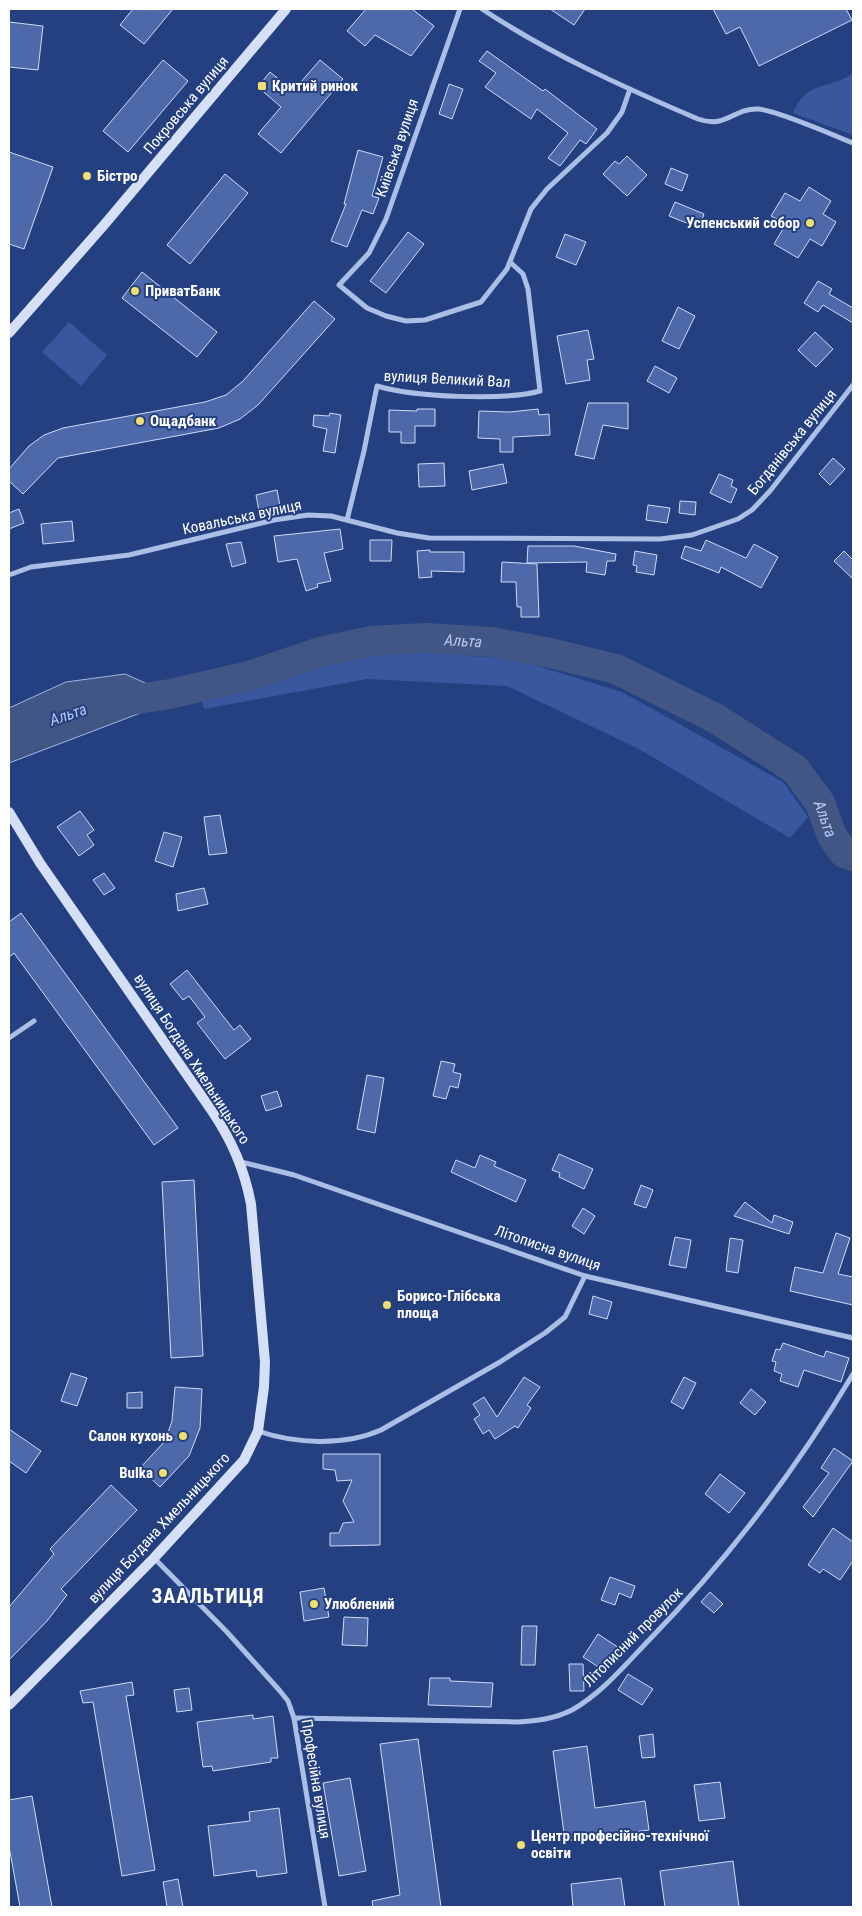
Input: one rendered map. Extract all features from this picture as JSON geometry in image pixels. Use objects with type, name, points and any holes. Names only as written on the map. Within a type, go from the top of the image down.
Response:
[{"type":"main road","name":"Покровська вулиця","points":[[9,333],[104,225],[286,9]]},
{"type":"main road","name":"вулиця Богдана Хмельницького","points":[[9,812],[40,863],[212,1110],[241,1162],[247,1182],[254,1231],[265,1362],[264,1387],[258,1431],[249,1452],[238,1467],[154,1558],[9,1705]]},
{"type":"street","name":"Київська вулиця","points":[[460,9],[386,219],[369,253],[339,285],[356,300],[379,314],[399,320],[416,322],[481,302],[501,278],[510,262]]},
{"type":"street","points":[[482,9],[566,59],[708,123],[717,123],[748,110],[761,109],[853,143]]},
{"type":"street","points":[[510,262],[531,209],[552,184],[607,134],[622,112],[630,89]]},
{"type":"street","name":"вулиця Великий Вал","points":[[346,520],[366,443],[377,386],[416,392],[484,396],[518,395],[540,391],[528,289],[523,274],[510,262]]},
{"type":"street","name":"Богданівська вулиця","points":[[692,535],[738,519],[752,510],[770,491],[852,388]]},
{"type":"street","name":"Ковальська вулиця","points":[[9,575],[31,567],[129,555],[292,517],[321,515],[397,533],[429,538],[660,539],[692,535]]},
{"type":"street","points":[[9,1038],[34,1021]]},
{"type":"street","name":"Літописна вулиця","points":[[241,1162],[294,1175],[585,1276],[853,1338]]},
{"type":"street","points":[[258,1431],[287,1440],[332,1440],[365,1436],[381,1430],[500,1362],[546,1333],[565,1317],[585,1276]]},
{"type":"street","name":"Літописний провулок","points":[[294,1718],[516,1722],[543,1720],[580,1705],[621,1670],[672,1617],[726,1554],[800,1459],[853,1374]]},
{"type":"street","name":"Професійна вулиця","points":[[154,1558],[227,1632],[288,1701],[294,1718],[325,1907]]},
{"type":"shaded area","points":[[853,73],[853,135],[793,113],[798,103],[812,90],[836,82]]},
{"type":"shaded area","points":[[69,322],[107,355],[81,386],[42,352]]},
{"type":"shaded area","points":[[437,653],[518,660],[622,692],[783,782],[808,817],[790,838],[637,748],[507,686],[367,679],[204,709],[201,695],[258,683],[357,654]]},
{"type":"water","points":[[125,674],[170,694],[151,709],[9,763],[9,708],[66,682]]},
{"type":"building","points":[[133,9],[173,9],[144,44],[120,25]]},
{"type":"building","points":[[366,9],[412,9],[434,26],[411,56],[375,35],[365,46],[347,31]]},
{"type":"building","points":[[550,9],[585,9],[574,25]]},
{"type":"building","points":[[713,9],[846,9],[852,20],[759,66],[740,27],[726,34]]},
{"type":"building","points":[[9,22],[43,26],[38,70],[9,67]]},
{"type":"building","points":[[487,51],[543,91],[545,89],[597,129],[586,144],[580,140],[560,166],[548,158],[568,133],[537,109],[531,119],[485,87],[496,73],[479,61]]},
{"type":"building","points":[[163,60],[188,81],[128,152],[103,131]]},
{"type":"building","points":[[320,60],[343,79],[281,153],[258,134],[281,107],[258,87],[270,72],[293,91]]},
{"type":"building","points":[[449,84],[463,89],[452,119],[439,114]]},
{"type":"building","points":[[358,150],[383,157],[372,196],[379,198],[373,214],[362,210],[347,247],[331,241],[346,204],[344,204]]},
{"type":"building","points":[[9,152],[53,167],[24,249],[9,244]]},
{"type":"building","points":[[627,156],[647,175],[627,196],[603,174],[615,161],[619,164]]},
{"type":"building","points":[[671,168],[688,175],[682,191],[665,184]]},
{"type":"building","points":[[225,174],[248,193],[190,264],[167,245]]},
{"type":"building","name":"Успенський собор","points":[[809,187],[831,201],[823,214],[836,222],[822,246],[810,239],[798,258],[774,244],[786,224],[771,216],[785,193],[800,201]]},
{"type":"building","points":[[675,202],[704,214],[699,228],[669,216]]},
{"type":"building","points":[[408,232],[424,244],[386,293],[370,281]]},
{"type":"building","points":[[565,234],[586,242],[576,265],[556,257]]},
{"type":"building","points":[[142,272],[217,332],[197,357],[122,298]]},
{"type":"building","points":[[818,281],[832,289],[829,294],[853,308],[853,323],[823,305],[818,312],[804,303]]},
{"type":"building","points":[[314,301],[335,319],[258,405],[240,419],[219,428],[58,458],[23,494],[9,481],[9,469],[29,446],[44,435],[63,428],[205,402],[226,395],[243,381]]},
{"type":"building","points":[[678,307],[695,316],[679,349],[662,341]]},
{"type":"building","points":[[588,330],[594,359],[587,360],[590,380],[566,384],[557,336]]},
{"type":"building","points":[[815,332],[833,349],[816,367],[798,350]]},
{"type":"building","points":[[655,366],[677,378],[669,393],[647,381]]},
{"type":"building","points":[[588,403],[628,403],[628,429],[603,425],[594,459],[575,455]]},
{"type":"building","points":[[417,409],[435,409],[435,426],[415,426],[415,443],[401,443],[401,432],[389,432],[389,410],[417,411]]},
{"type":"building","points":[[538,409],[539,415],[549,414],[550,435],[513,437],[513,452],[500,452],[500,439],[478,438],[479,411],[510,412]]},
{"type":"building","points":[[330,413],[341,415],[335,453],[323,451],[327,429],[313,426],[314,415],[329,416]]},
{"type":"building","points":[[833,458],[845,469],[830,485],[819,474]]},
{"type":"building","points":[[444,463],[445,486],[419,487],[418,464]]},
{"type":"building","points":[[503,464],[507,483],[472,490],[469,471]]},
{"type":"building","points":[[719,474],[733,480],[731,486],[737,489],[731,503],[710,493]]},
{"type":"building","points":[[277,490],[280,506],[259,511],[256,495]]},
{"type":"building","points":[[680,501],[696,502],[695,515],[679,513]]},
{"type":"building","points":[[648,505],[670,508],[667,523],[646,520]]},
{"type":"building","points":[[19,509],[24,523],[9,529],[9,513]]},
{"type":"building","points":[[72,521],[74,541],[43,544],[41,524]]},
{"type":"building","points":[[340,529],[343,549],[324,553],[331,581],[317,584],[318,587],[306,591],[297,559],[278,562],[274,536]]},
{"type":"building","points":[[370,540],[392,540],[391,561],[370,561]]},
{"type":"building","points":[[706,540],[746,558],[754,544],[778,557],[761,588],[721,567],[719,573],[681,558],[685,546],[701,551]]},
{"type":"building","points":[[241,542],[246,563],[232,567],[226,544]]},
{"type":"building","points":[[528,546],[574,546],[616,554],[615,561],[607,561],[605,575],[586,572],[587,562],[527,563]]},
{"type":"building","points":[[430,550],[430,552],[464,552],[464,572],[431,571],[432,577],[419,578],[417,551]]},
{"type":"building","points":[[635,551],[657,555],[654,575],[636,572],[637,566],[633,565]]},
{"type":"building","points":[[844,551],[853,560],[853,579],[834,561]]},
{"type":"building","points":[[502,562],[537,564],[539,617],[521,617],[521,607],[517,607],[516,582],[501,582]]},
{"type":"building","points":[[80,811],[94,830],[87,835],[94,845],[79,856],[57,827]]},
{"type":"building","points":[[220,815],[227,853],[209,855],[204,817]]},
{"type":"building","points":[[164,832],[182,837],[173,867],[155,861]]},
{"type":"building","points":[[104,873],[115,888],[104,895],[93,880]]},
{"type":"building","points":[[204,888],[208,904],[178,911],[176,894]]},
{"type":"building","points":[[21,913],[178,1128],[154,1145],[14,953],[9,957],[9,922]]},
{"type":"building","points":[[187,970],[234,1030],[240,1025],[251,1039],[225,1059],[197,1023],[205,1017],[189,996],[183,1000],[170,984]]},
{"type":"building","points":[[441,1061],[455,1064],[453,1072],[461,1074],[458,1088],[450,1086],[446,1099],[433,1096]]},
{"type":"building","points":[[367,1075],[384,1078],[375,1133],[357,1129]]},
{"type":"building","points":[[277,1091],[282,1106],[266,1111],[261,1096]]},
{"type":"building","points":[[559,1154],[593,1169],[584,1189],[559,1177],[560,1173],[552,1170]]},
{"type":"building","points":[[480,1155],[496,1162],[494,1166],[526,1180],[516,1202],[451,1172],[456,1160],[475,1168]]},
{"type":"building","points":[[194,1180],[203,1356],[171,1358],[162,1182]]},
{"type":"building","points":[[641,1185],[653,1190],[646,1208],[634,1204]]},
{"type":"building","points":[[745,1202],[772,1223],[774,1215],[793,1222],[789,1234],[734,1216]]},
{"type":"building","points":[[583,1208],[595,1216],[584,1234],[572,1226]]},
{"type":"building","points":[[836,1233],[850,1238],[838,1274],[853,1277],[853,1305],[790,1291],[795,1267],[823,1273]]},
{"type":"building","points":[[675,1237],[691,1240],[686,1268],[669,1265]]},
{"type":"building","points":[[730,1238],[743,1240],[738,1273],[726,1271]]},
{"type":"building","points":[[593,1296],[612,1302],[607,1319],[589,1314]]},
{"type":"building","points":[[783,1343],[824,1357],[826,1351],[849,1358],[841,1382],[804,1370],[798,1387],[780,1381],[782,1374],[774,1371],[776,1362],[772,1361],[776,1349],[780,1350]]},
{"type":"building","points":[[71,1373],[87,1378],[77,1406],[61,1401]]},
{"type":"building","points":[[524,1377],[540,1387],[527,1405],[531,1408],[518,1428],[515,1426],[495,1439],[489,1430],[483,1434],[474,1419],[480,1415],[473,1404],[484,1397],[497,1417]]},
{"type":"building","points":[[684,1377],[696,1383],[683,1409],[671,1402]]},
{"type":"building","points":[[175,1387],[202,1389],[200,1428],[189,1456],[160,1487],[140,1468],[165,1441],[172,1421]]},
{"type":"building","points":[[751,1389],[766,1402],[755,1415],[740,1403]]},
{"type":"building","points":[[142,1392],[142,1408],[127,1408],[127,1393]]},
{"type":"building","points":[[9,1429],[41,1451],[26,1473],[9,1461]]},
{"type":"building","points":[[834,1448],[853,1461],[813,1517],[803,1507],[829,1473],[821,1468]]},
{"type":"building","points":[[323,1454],[380,1454],[380,1545],[330,1546],[330,1533],[339,1533],[343,1523],[354,1522],[343,1501],[352,1480],[337,1481],[335,1470],[323,1469]]},
{"type":"building","points":[[720,1474],[745,1493],[729,1513],[705,1494]]},
{"type":"building","points":[[111,1485],[137,1510],[61,1589],[67,1595],[47,1621],[9,1660],[9,1607],[54,1554],[50,1549]]},
{"type":"building","points":[[833,1528],[853,1542],[853,1561],[840,1580],[823,1569],[820,1573],[808,1565]]},
{"type":"building","points":[[610,1577],[635,1586],[631,1598],[619,1593],[615,1605],[601,1600]]},
{"type":"building","points":[[324,1588],[329,1617],[304,1621],[300,1592]]},
{"type":"building","points":[[710,1592],[723,1604],[714,1613],[701,1602]]},
{"type":"building","points":[[344,1617],[368,1618],[367,1646],[342,1645]]},
{"type":"building","points":[[522,1626],[537,1626],[535,1665],[521,1665]]},
{"type":"building","points":[[598,1634],[622,1650],[611,1667],[604,1662],[600,1668],[583,1657]]},
{"type":"building","points":[[569,1664],[583,1664],[584,1691],[570,1691]]},
{"type":"building","points":[[628,1674],[653,1689],[642,1705],[618,1690]]},
{"type":"building","points":[[430,1678],[450,1678],[450,1681],[493,1683],[491,1707],[428,1705]]},
{"type":"building","points":[[132,1682],[134,1695],[126,1696],[155,1870],[122,1876],[93,1702],[83,1703],[80,1691]]},
{"type":"building","points":[[189,1688],[192,1710],[177,1712],[174,1690]]},
{"type":"building","points":[[253,1715],[253,1719],[273,1716],[278,1758],[271,1758],[271,1762],[213,1771],[212,1766],[203,1767],[197,1722]]},
{"type":"building","points":[[653,1734],[655,1757],[642,1758],[639,1736]]},
{"type":"building","points":[[418,1739],[441,1907],[373,1907],[372,1901],[400,1895],[380,1744]]},
{"type":"building","points":[[587,1746],[595,1808],[645,1801],[649,1830],[565,1841],[553,1751]]},
{"type":"building","points":[[350,1778],[366,1871],[339,1876],[323,1783]]},
{"type":"building","points":[[720,1782],[725,1818],[699,1821],[694,1785]]},
{"type":"building","points":[[32,1796],[52,1907],[20,1907],[9,1846],[9,1800]]},
{"type":"building","points":[[279,1808],[287,1873],[257,1877],[256,1870],[214,1876],[208,1826],[250,1821],[249,1812]]},
{"type":"building","points":[[733,1861],[739,1907],[665,1907],[660,1871]]},
{"type":"building","points":[[621,1878],[625,1907],[573,1907],[571,1884]]},
{"type":"building","points":[[178,1879],[183,1907],[167,1907],[163,1882]]},
{"type":"waterway","name":"Альта","points":[[131,700],[170,694],[252,675],[320,652],[371,641],[425,638],[492,642],[550,653],[616,669],[715,718],[795,769],[820,803],[832,836],[844,853],[853,856]]},
{"type":"place","name":"Критий ринок","points":[[262,86]]},
{"type":"place","name":"Бістро","points":[[87,176]]},
{"type":"place","name":"Успенський собор","points":[[810,223]]},
{"type":"place","name":"ПриватБанк","points":[[135,291]]},
{"type":"place","name":"Ощадбанк","points":[[140,421]]},
{"type":"place","name":"Борисо-Глібська площа","points":[[387,1305]]},
{"type":"place","name":"Салон кухонь","points":[[183,1436]]},
{"type":"place","name":"Bulka","points":[[163,1473]]},
{"type":"place","name":"Улюблений","points":[[314,1604]]},
{"type":"place","name":"Центр професійно-технічної освіти","points":[[521,1845]]},
{"type":"district","name":"ЗААЛЬТИЦЯ","points":[[208,1596]]}]
